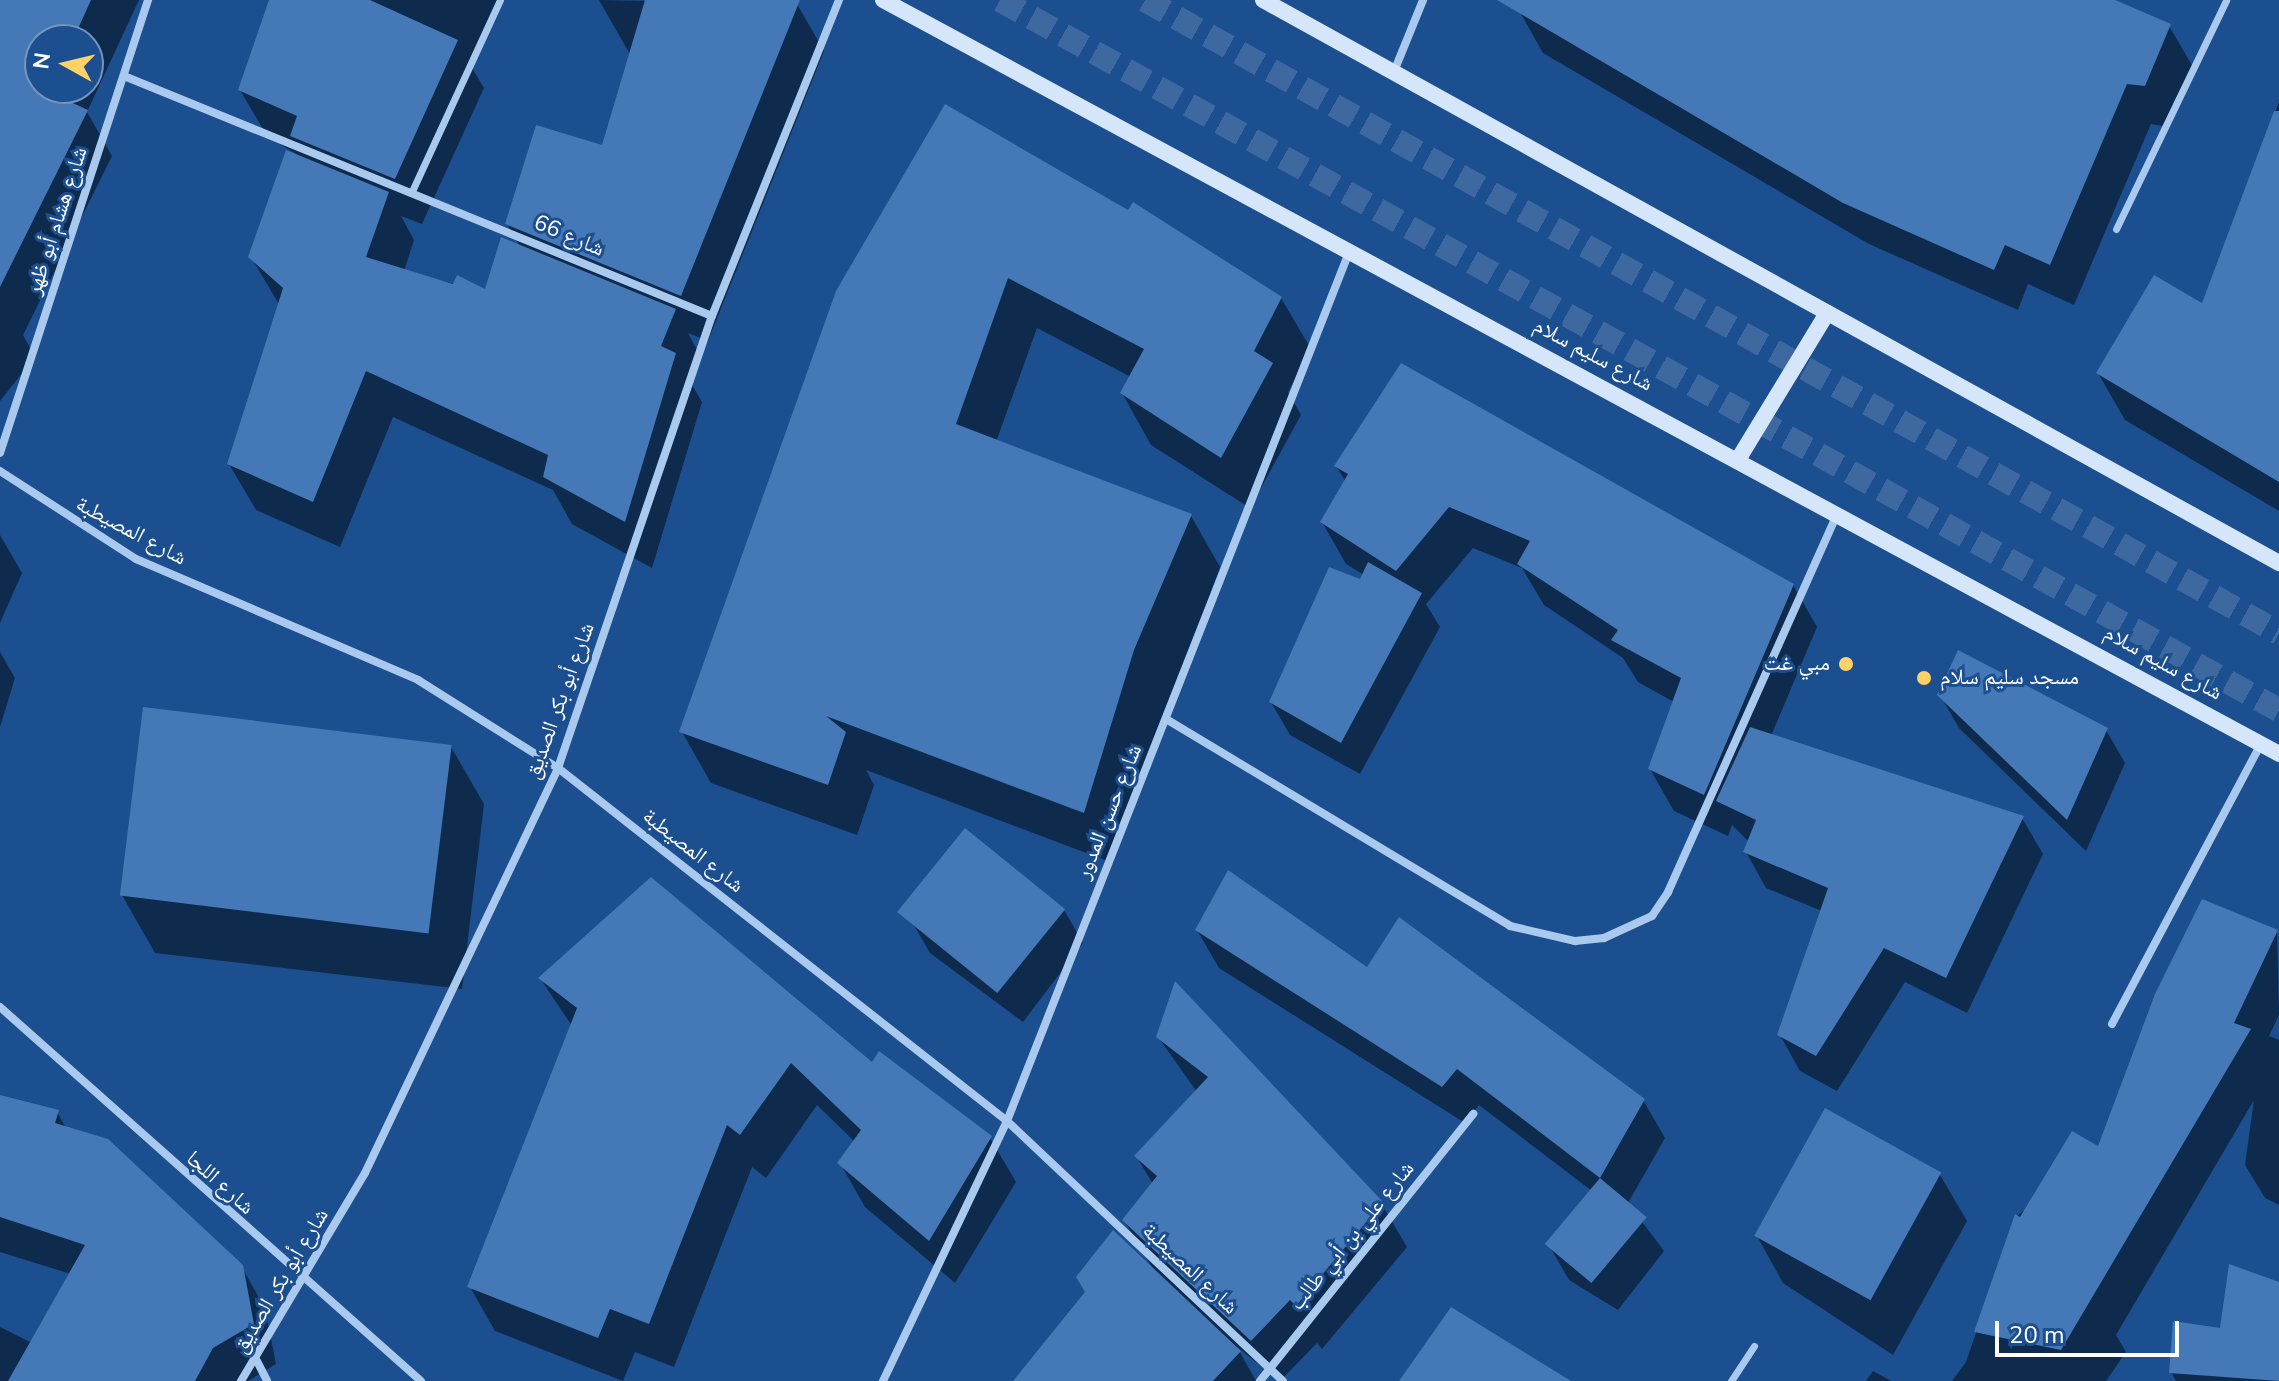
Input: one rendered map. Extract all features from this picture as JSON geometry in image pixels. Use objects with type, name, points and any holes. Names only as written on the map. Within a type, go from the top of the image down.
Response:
[{"type":"main road","name":"شارع سليم سلام","points":[[883,0],[1839,512],[2279,754]]},
{"type":"main road","points":[[1263,0],[2279,563]]},
{"type":"main road","points":[[1739,458],[1827,313]]},
{"type":"street","name":"شارع هشام أبو ظهر","points":[[0,453],[148,0]]},
{"type":"street","points":[[413,189],[500,0]]},
{"type":"street","name":"شارع أبو بكر الصديق","points":[[241,1381],[257,1361],[365,1173],[558,768],[712,316],[839,0]]},
{"type":"street","points":[[1393,74],[1423,0]]},
{"type":"street","points":[[2116,229],[2226,0]]},
{"type":"street","name":"شارع 66","points":[[124,76],[413,189],[712,316]]},
{"type":"street","name":"شارع حسن المدور","points":[[883,1381],[1007,1121],[1350,249]]},
{"type":"street","name":"شارع المصيطبة","points":[[0,471],[136,559],[418,680],[558,768],[1007,1121],[1283,1381]]},
{"type":"street","points":[[1166,719],[1510,926],[1575,941],[1604,938],[1652,916],[1668,892],[1839,512]]},
{"type":"street","points":[[2112,1024],[2261,744]]},
{"type":"street","name":"شارع اللجا","points":[[0,1007],[303,1283],[421,1381]]},
{"type":"street","name":"شارع علي بن أبي طالب","points":[[1260,1381],[1473,1114]]},
{"type":"street","points":[[1731,1381],[1754,1346]]},
{"type":"street","points":[[257,1361],[267,1381]]},
{"type":"building","points":[[0,0],[91,0],[80,24],[24,24],[24,104],[75,104],[88,110],[0,287]]},
{"type":"building","points":[[269,0],[370,0],[458,40],[395,179],[290,136],[297,116],[238,90]]},
{"type":"building","points":[[645,0],[800,0],[681,296],[505,224],[536,125],[602,145]]},
{"type":"building","points":[[1497,0],[2115,0],[2171,24],[2145,86],[2127,84],[2050,265],[2005,245],[1994,270],[1843,203]]},
{"type":"building","points":[[945,104],[1128,210],[1133,202],[1282,297],[1254,351],[1273,363],[1221,458],[1120,393],[1144,349],[1008,278],[956,424],[1192,514],[1134,650],[1084,813],[826,716],[846,732],[828,785],[679,732],[836,291]]},
{"type":"building","points":[[2274,111],[2279,111],[2279,482],[2096,373],[2154,275],[2202,303]]},
{"type":"building","points":[[286,150],[389,192],[366,257],[453,284],[457,275],[485,289],[501,237],[676,309],[661,346],[676,353],[625,522],[543,477],[548,455],[366,371],[313,502],[227,464],[283,288],[248,257]]},
{"type":"building","points":[[1401,363],[1794,584],[1704,795],[1648,769],[1681,678],[1611,640],[1618,630],[1517,564],[1530,541],[1449,507],[1396,571],[1320,522],[1348,474],[1334,466]]},
{"type":"building","points":[[1368,562],[1422,593],[1341,743],[1269,702],[1329,567],[1360,579]]},
{"type":"building","points":[[1958,650],[2108,728],[2067,820],[1937,695]]},
{"type":"building","points":[[143,707],[452,745],[429,933],[120,896]]},
{"type":"building","points":[[1750,727],[2024,816],[1946,978],[1884,948],[1816,1056],[1777,1035],[1828,888],[1743,852],[1756,820],[1716,801]]},
{"type":"building","points":[[965,828],[1065,909],[997,993],[897,912]]},
{"type":"building","points":[[1228,870],[1367,967],[1399,917],[1645,1099],[1600,1178],[1457,1069],[1442,1087],[1195,930]]},
{"type":"building","points":[[651,877],[872,1062],[879,1051],[992,1136],[929,1241],[837,1163],[861,1130],[791,1063],[740,1135],[727,1125],[649,1324],[610,1309],[598,1338],[467,1287],[577,1008],[538,978]]},
{"type":"building","points":[[2202,899],[2278,930],[2234,1023],[2251,1029],[2061,1350],[1974,1332],[2015,1214],[2020,1217],[2072,1131],[2098,1146],[2155,994]]},
{"type":"building","points":[[1175,981],[1383,1202],[1296,1306],[1290,1300],[1251,1341],[1122,1220],[1157,1176],[1134,1156],[1208,1077],[1156,1037]]},
{"type":"building","points":[[0,1095],[59,1110],[55,1123],[108,1139],[243,1265],[254,1324],[213,1348],[195,1381],[8,1381],[85,1245],[0,1217]]},
{"type":"building","points":[[1825,1108],[1941,1172],[1871,1300],[1754,1236]]},
{"type":"building","points":[[1600,1178],[1647,1217],[1591,1283],[1545,1244]]},
{"type":"building","points":[[1113,1230],[1241,1351],[1213,1381],[1013,1381],[1085,1292],[1076,1277]]},
{"type":"building","points":[[2229,1264],[2279,1282],[2279,1381],[2169,1373],[2173,1321],[2220,1328]]},
{"type":"building","points":[[1451,1307],[1571,1381],[1399,1381]]},
{"type":"tunnel","points":[[1000,0],[2279,710]]},
{"type":"tunnel","points":[[1145,0],[2279,633]]},
{"type":"place","name":"مبي غت","points":[[1846,664]]},
{"type":"place","name":"مسجد سليم سلام","points":[[1924,678]]}]
